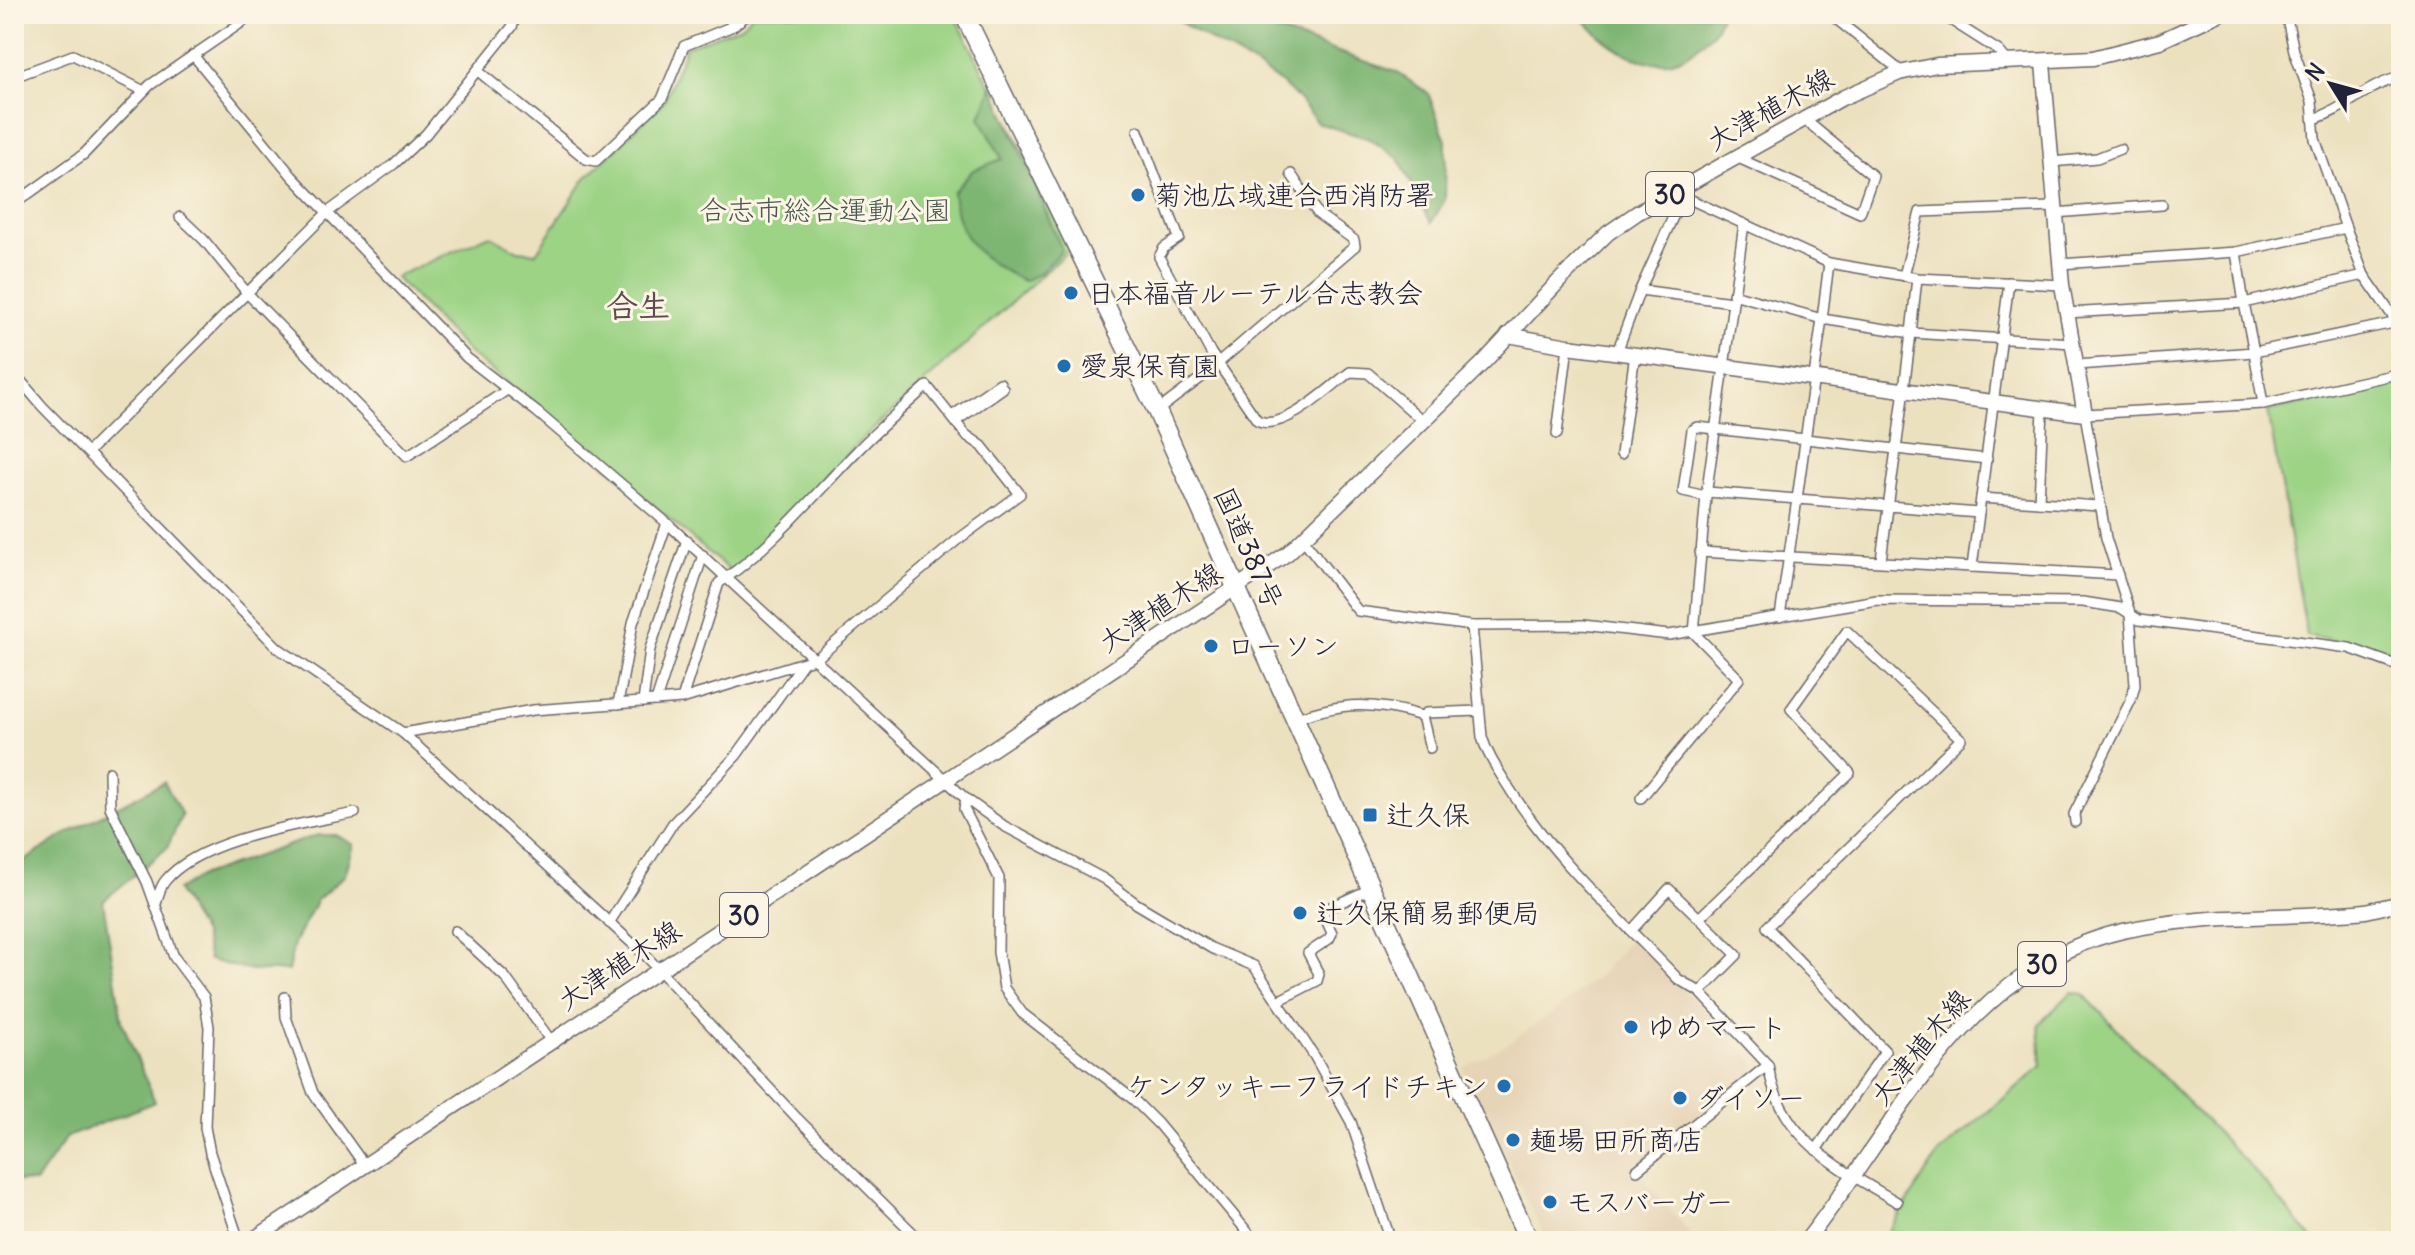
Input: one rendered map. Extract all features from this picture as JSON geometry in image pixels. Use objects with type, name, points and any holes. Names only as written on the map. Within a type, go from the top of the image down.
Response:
[{"type":"highway","name":"国道387号","points":[[964,14],[1157,411],[1529,1241]]},
{"type":"main road","name":"大津植木線","points":[[251,1241],[1236,588],[1303,539],[1608,233],[1804,119],[1861,89],[1903,73],[1937,65],[2043,63],[2093,58],[2160,41],[2219,14]]},
{"type":"main road","points":[[1508,335],[1568,346],[2085,414],[2062,285],[2043,63]]},
{"type":"main road","name":"大津植木線","points":[[1806,1241],[1962,1027],[2008,985],[2056,956],[2100,937],[2145,927],[2336,914],[2401,903]]},
{"type":"street","points":[[14,204],[84,154],[144,91],[254,14]]},
{"type":"street","points":[[88,452],[328,212],[394,164],[426,134],[512,27],[517,14]]},
{"type":"street","points":[[729,14],[733,26]]},
{"type":"street","points":[[478,71],[586,159],[596,161],[662,99],[684,46],[733,26],[749,14]]},
{"type":"street","points":[[1830,14],[1903,73]]},
{"type":"street","points":[[1941,14],[1999,51],[2009,63]]},
{"type":"street","points":[[2286,14],[2314,119],[2315,139],[2346,228],[2364,275],[2398,324]]},
{"type":"street","points":[[14,77],[73,55],[144,91]]},
{"type":"street","points":[[193,55],[292,176],[467,358],[687,540],[966,799],[1004,826],[1104,879],[1137,904],[1211,948],[1254,966],[1351,1122],[1391,1241]]},
{"type":"street","points":[[2314,119],[2334,113],[2364,90],[2401,77]]},
{"type":"street","points":[[1736,157],[1787,183],[1860,213],[1873,176],[1804,119]]},
{"type":"street","points":[[1138,131],[1179,238],[1164,248],[1159,257],[1216,362],[1252,415],[1264,424],[1284,421],[1350,372],[1358,370],[1368,373],[1423,421]]},
{"type":"street","points":[[2051,162],[2097,158],[2120,149]]},
{"type":"street","points":[[1157,411],[1355,246],[1354,240],[1318,214],[1291,174]]},
{"type":"street","points":[[1617,352],[1678,195],[1829,263],[1917,278],[2062,285]]},
{"type":"street","points":[[1904,276],[1920,212],[2162,205]]},
{"type":"street","points":[[180,217],[204,240],[248,294],[407,456],[507,390]]},
{"type":"street","points":[[1641,798],[1739,679],[1694,633],[1707,494],[1744,224]]},
{"type":"street","points":[[2060,264],[2236,252],[2346,228]]},
{"type":"street","points":[[2236,252],[2263,404]]},
{"type":"street","points":[[1780,617],[1829,263]]},
{"type":"street","points":[[2067,313],[2244,303],[2364,275]]},
{"type":"street","points":[[1881,560],[1917,278]]},
{"type":"street","points":[[1972,567],[2009,282]]},
{"type":"street","points":[[1640,290],[1732,298],[1822,319],[1911,333],[2001,341],[2073,343]]},
{"type":"street","points":[[2077,365],[2254,352],[2398,324]]},
{"type":"street","points":[[1557,434],[1568,346]]},
{"type":"street","points":[[1621,454],[1635,354]]},
{"type":"street","points":[[14,373],[278,648],[403,733],[659,970],[797,1118],[921,1241]]},
{"type":"street","points":[[2075,822],[2074,814],[2135,685],[2130,613],[2099,506],[2085,414],[2263,404],[2401,373]]},
{"type":"street","points":[[954,418],[1002,385]]},
{"type":"street","points":[[403,733],[533,710],[682,699],[817,658],[956,541],[1020,494],[982,446],[966,435],[927,386],[860,448],[790,522],[719,583],[682,699]]},
{"type":"street","points":[[2039,502],[2043,409]]},
{"type":"street","points":[[1979,513],[1683,491],[1692,430],[1697,427],[1987,459]]},
{"type":"street","points":[[1981,498],[2099,506]]},
{"type":"street","points":[[618,704],[633,623],[667,523]]},
{"type":"street","points":[[1303,539],[1358,611],[1472,626],[1583,625],[1669,635],[1877,600],[2083,602],[2121,608],[2139,620],[2349,648],[2401,667]]},
{"type":"street","points":[[643,702],[650,649],[687,540]]},
{"type":"street","points":[[1700,552],[2118,575]]},
{"type":"street","points":[[656,701],[703,555]]},
{"type":"street","points":[[1472,626],[1479,711],[1486,752],[1548,845],[1678,979],[1700,992],[1768,1065],[1772,1088],[1785,1117],[1816,1150],[1897,1202]]},
{"type":"street","points":[[1700,917],[1850,773],[1791,709],[1847,631],[1961,739],[1767,927],[1885,1051],[1816,1150]]},
{"type":"street","points":[[609,923],[673,823],[736,756],[803,663]]},
{"type":"street","points":[[1294,719],[1345,704],[1398,709],[1422,716],[1426,713],[1479,711]]},
{"type":"street","points":[[1422,716],[1430,748]]},
{"type":"street","points":[[109,772],[110,807],[156,904],[174,957],[204,997],[209,1027],[205,1127],[210,1153],[239,1241]]},
{"type":"street","points":[[966,799],[964,809],[999,878],[998,952],[1004,988],[1022,1013],[1134,1100],[1158,1124],[1255,1241]]},
{"type":"street","points":[[156,904],[164,882],[205,853],[263,833],[355,813]]},
{"type":"street","points":[[1278,1001],[1317,981],[1319,974],[1308,953],[1329,939],[1332,933],[1322,911],[1370,889]]},
{"type":"street","points":[[1632,930],[1669,889],[1700,917],[1737,955],[1700,992]]},
{"type":"street","points":[[455,931],[505,977],[551,1041]]},
{"type":"street","points":[[285,997],[286,1017],[313,1093],[365,1166]]},
{"type":"street","points":[[1637,1170],[1768,1065]]},
{"type":"shaded area","points":[[1631,937],[1753,1060],[1754,1071],[1635,1169],[1697,1241],[1547,1241],[1463,1068],[1510,1042],[1551,1014],[1600,975]]},
{"type":"green space","name":"合志市総合運動公園","points":[[753,14],[954,14],[1072,247],[857,444],[788,518],[731,572],[540,408],[470,354],[395,277],[490,235],[518,251],[536,253],[586,178],[664,101],[686,47],[741,26]]},
{"type":"green space","points":[[1169,14],[1228,14],[1396,72],[1428,93],[1446,141],[1445,200],[1431,223],[1399,159],[1370,139],[1317,123],[1303,104],[1268,74]]},
{"type":"green space","points":[[1579,14],[1721,14],[1709,37],[1681,58],[1649,62],[1633,57],[1603,39]]},
{"type":"green space","points":[[993,86],[1062,250],[1040,273],[1024,281],[996,266],[974,247],[955,209],[953,192],[973,170],[1002,159],[980,117]]},
{"type":"green space","points":[[2401,381],[2401,663],[2351,643],[2307,636],[2268,411]]},
{"type":"green space","points":[[164,782],[182,815],[167,848],[103,901],[122,1022],[155,1102],[67,1137],[35,1182],[14,1181],[14,868],[62,836]]},
{"type":"green space","points":[[318,835],[336,835],[354,845],[345,875],[317,900],[294,943],[288,971],[251,971],[209,960],[203,934],[177,890],[203,875]]},
{"type":"green space","points":[[2072,992],[2083,994],[2256,1173],[2314,1241],[1883,1241],[1938,1154],[2042,1066],[2039,1024]]},
{"type":"place","name":"菊池広域連合西消防署","points":[[1138,195]]},
{"type":"place","name":"日本福音ルーテル合志教会","points":[[1071,293]]},
{"type":"place","name":"愛泉保育園","points":[[1064,366]]},
{"type":"place","name":"ローソン","points":[[1211,646]]},
{"type":"place","name":"辻久保","points":[[1370,815]]},
{"type":"place","name":"辻久保簡易郵便局","points":[[1300,913]]},
{"type":"place","name":"ゆめマート","points":[[1631,1027]]},
{"type":"place","name":"ケンタッキーフライドチキン","points":[[1504,1086]]},
{"type":"place","name":"ダイソー","points":[[1680,1098]]},
{"type":"place","name":"麺場 田所商店","points":[[1513,1140]]},
{"type":"place","name":"モスバーガー","points":[[1550,1202]]},
{"type":"district","name":"合生","points":[[638,305]]}]
